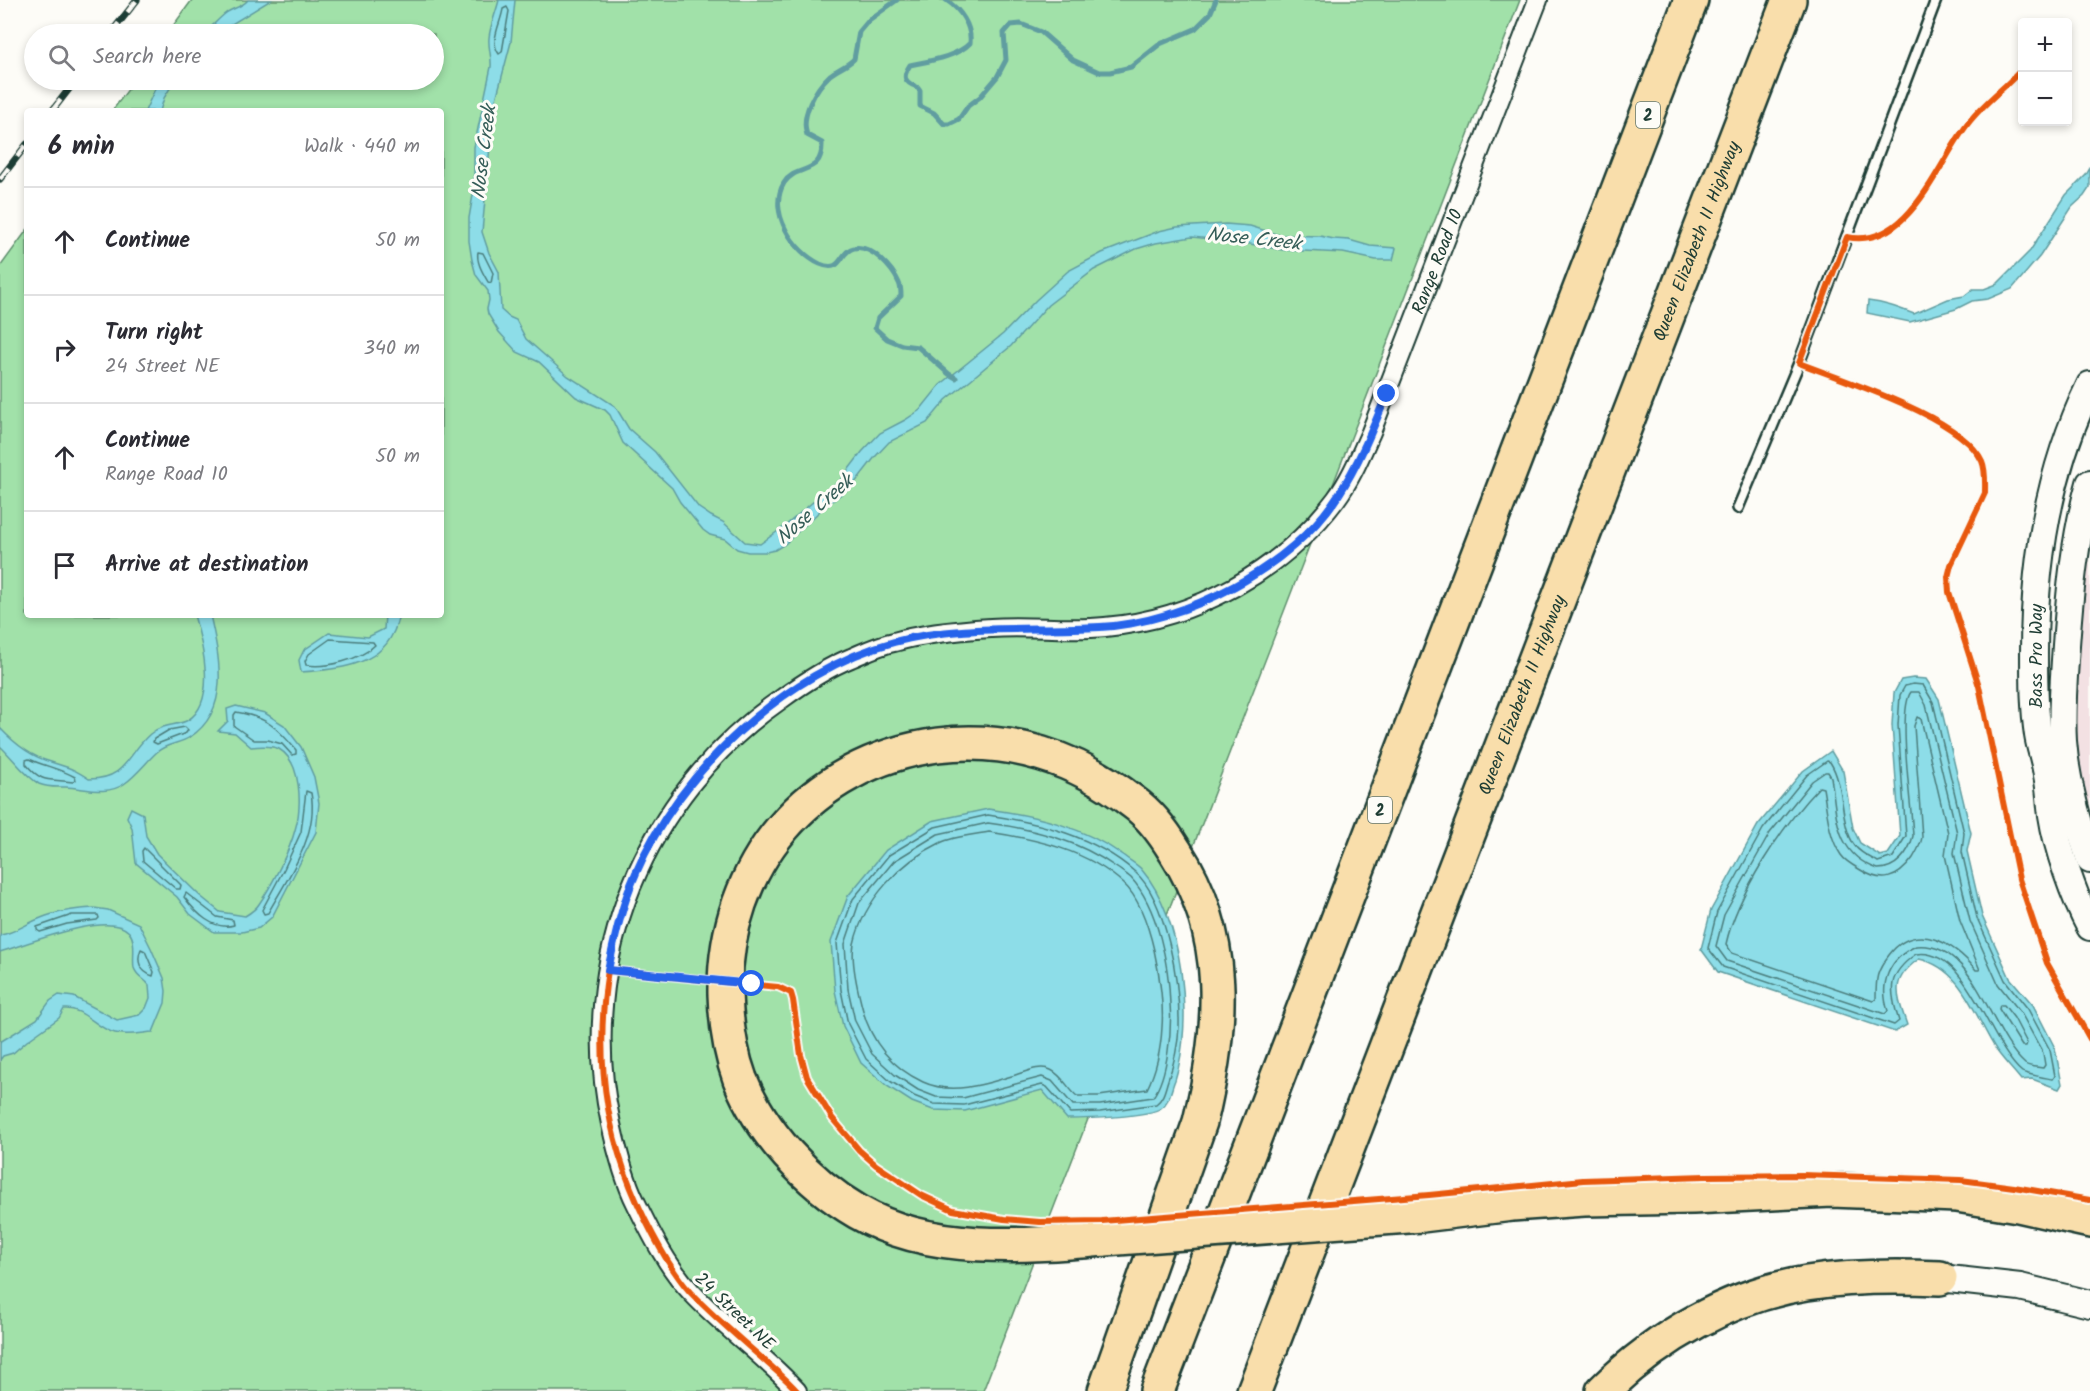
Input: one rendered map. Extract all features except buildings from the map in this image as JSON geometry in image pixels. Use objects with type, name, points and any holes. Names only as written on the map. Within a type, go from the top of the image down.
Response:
[{"type":"highway","name":"2","points":[[1157,1391],[1691,0]]},
{"type":"highway","name":"Queen Elizabeth II Highway","points":[[1254,1391],[1789,0]]},
{"type":"highway","points":[[1105,1391],[1200,1122],[1211,1078],[1219,1001],[1215,952],[1204,907],[1187,869],[1168,840],[1140,807],[1113,786],[1078,767],[1038,751],[997,744],[955,743],[912,749],[875,760],[844,775],[812,799],[787,822],[774,838],[749,879],[736,910],[728,942],[725,973],[726,1011],[730,1044],[740,1078],[752,1105],[774,1139],[796,1164],[858,1212],[892,1227],[948,1240],[993,1246],[1041,1245],[1105,1239],[1422,1215],[1584,1198],[1693,1197],[1832,1190],[1957,1195],[2018,1205],[2090,1221]]},
{"type":"highway","points":[[1603,1391],[1654,1347],[1689,1325],[1727,1306],[1765,1293],[1806,1283],[1844,1279],[1883,1276],[1940,1278]]},
{"type":"street","name":"Range Road 10","points":[[1322,515],[1338,497],[1371,432],[1539,0]]},
{"type":"street","name":"Bass Pro Way","points":[[2090,385],[2066,442],[2046,517],[2035,601],[2034,698],[2070,814],[2090,860]]},
{"type":"street","name":"Bass Pro Way","points":[[2090,483],[2073,568],[2064,671],[2063,742],[2074,889],[2090,927]]},
{"type":"street","name":"24 Street NE","points":[[797,1391],[689,1290],[662,1251],[634,1200],[617,1152],[606,1103],[602,1052],[602,1005],[621,915],[636,873],[656,833],[685,789],[723,747],[761,712],[802,684],[846,660],[893,642],[928,635],[992,628],[1104,627],[1154,620],[1201,603],[1244,582],[1276,561],[1322,515]]},
{"type":"street","points":[[1940,1278],[2020,1287],[2090,1304]]},
{"type":"lane","points":[[1738,508],[1799,363],[1936,0]]},
{"type":"shaded area","points":[[2090,523],[2090,850],[2072,760],[2075,675]]},
{"type":"green space","points":[[192,0],[1520,0],[983,1391],[0,1391],[0,267],[24,234],[24,618],[444,618],[444,108],[114,108],[128,90],[444,90],[444,24],[174,24]]},
{"type":"water","points":[[248,0],[271,0],[232,24],[214,24],[226,13]]},
{"type":"water","name":"Nose Creek","points":[[499,0],[515,0],[511,42],[490,122],[482,232],[499,272],[501,310],[516,320],[526,339],[568,376],[615,406],[629,429],[655,452],[699,508],[723,522],[745,542],[760,544],[785,526],[839,482],[880,433],[920,410],[940,385],[1003,334],[1068,271],[1102,253],[1159,231],[1177,227],[1226,224],[1250,226],[1279,235],[1320,236],[1370,246],[1396,248],[1393,260],[1376,260],[1343,253],[1283,250],[1192,237],[1136,249],[1094,270],[1048,305],[1011,346],[946,400],[927,423],[889,442],[854,484],[821,510],[785,544],[766,552],[748,552],[737,549],[725,539],[710,535],[703,530],[680,502],[672,488],[623,443],[610,415],[605,410],[576,397],[539,362],[517,352],[499,332],[488,314],[488,291],[476,275],[472,260],[469,218],[474,189],[474,147],[491,67],[490,33]]},
{"type":"water","points":[[154,90],[169,90],[161,108],[146,108]]},
{"type":"water","points":[[2090,168],[2090,187],[2072,207],[2040,256],[2012,289],[1988,299],[1972,301],[1956,309],[1910,322],[1867,313],[1868,301],[1886,304],[1914,314],[1948,299],[1964,296],[1973,289],[1984,289],[1997,284],[2030,251],[2066,195]]},
{"type":"water","points":[[195,618],[211,618],[219,664],[217,697],[212,712],[203,726],[190,737],[161,749],[133,777],[117,788],[96,790],[39,784],[28,776],[0,746],[0,728],[17,744],[44,760],[71,769],[89,779],[111,775],[125,764],[142,742],[155,730],[188,720],[197,711],[203,699],[205,686],[201,640]]},
{"type":"water","points":[[385,618],[398,618],[396,627],[386,644],[365,660],[340,668],[301,672],[299,660],[304,650],[329,633],[368,637],[384,629]]},
{"type":"water","points":[[1926,679],[1939,699],[1971,833],[1967,851],[1982,916],[2010,978],[2033,1005],[2055,1048],[2062,1084],[2059,1089],[2032,1079],[2021,1080],[1997,1051],[1957,983],[1934,964],[1919,959],[1903,974],[1899,981],[1898,996],[1907,1025],[1895,1032],[1718,972],[1701,949],[1711,910],[1758,825],[1803,771],[1831,751],[1843,771],[1853,828],[1860,843],[1880,856],[1888,854],[1900,836],[1892,725],[1894,693],[1901,680]]},
{"type":"water","points":[[236,706],[265,713],[284,725],[301,747],[314,777],[319,803],[316,832],[272,917],[259,928],[242,932],[214,932],[190,914],[177,897],[136,863],[132,828],[127,817],[131,808],[143,814],[146,836],[157,854],[220,912],[245,916],[256,908],[285,858],[293,838],[299,809],[298,786],[292,764],[287,755],[279,749],[269,746],[251,747],[235,733],[218,731],[228,721],[227,709]]},
{"type":"water","points":[[988,809],[1042,819],[1092,837],[1138,866],[1156,890],[1175,942],[1184,1000],[1181,1056],[1170,1095],[1161,1108],[1144,1114],[1067,1119],[1042,1090],[965,1111],[933,1110],[912,1102],[887,1086],[861,1063],[843,1026],[835,991],[831,942],[848,896],[886,850],[932,821]]},
{"type":"water","points":[[94,908],[108,910],[139,924],[151,948],[164,978],[166,991],[165,1003],[153,1032],[115,1033],[108,1031],[78,1011],[64,1009],[59,1018],[13,1053],[3,1056],[0,1060],[0,1042],[37,1019],[50,1001],[59,995],[74,997],[117,1020],[139,1015],[146,1008],[150,998],[149,985],[134,968],[134,945],[129,932],[119,926],[104,925],[66,931],[0,952],[0,935],[54,914]]},
{"type":"waterway","points":[[897,0],[869,20],[859,32],[854,59],[830,75],[814,95],[807,111],[805,128],[807,135],[822,143],[821,153],[814,165],[795,173],[784,183],[779,206],[781,218],[793,241],[810,258],[820,264],[833,266],[854,248],[867,250],[881,259],[896,277],[901,296],[878,318],[875,328],[887,339],[902,345],[918,347],[956,378]]},
{"type":"waterway","points":[[946,0],[964,18],[969,30],[970,43],[950,55],[910,65],[905,76],[907,81],[920,91],[920,106],[934,113],[944,124],[959,119],[968,106],[980,97],[997,77],[1006,60],[1004,33],[1011,25],[1021,24],[1041,32],[1073,60],[1099,72],[1110,72],[1131,67],[1160,44],[1195,29],[1210,14],[1216,0]]},
{"type":"railway","points":[[118,24],[137,0]]},
{"type":"railway","points":[[54,108],[68,90]]},
{"type":"railway","points":[[0,179],[24,148]]},
{"type":"cycle path","points":[[2019,72],[1970,121],[1934,178],[1906,216],[1889,230],[1869,237],[1847,237],[1799,363],[1871,390],[1927,415],[1970,445],[1982,461],[1985,472],[1985,493],[1951,565],[1948,577],[1949,592],[1979,686],[2019,879],[2047,963],[2090,1039]]},
{"type":"cycle path","points":[[797,1391],[690,1292],[665,1257],[637,1203],[624,1171],[608,1106],[602,1040],[608,970],[778,987],[791,993],[807,1077],[832,1118],[859,1150],[876,1165],[921,1195],[953,1210],[1004,1219],[1040,1222],[1102,1221],[1429,1195],[1583,1180],[1705,1176],[1802,1175],[1961,1180],[2090,1200]]},
{"type":"route","points":[[752,984],[608,970],[621,915],[636,873],[656,833],[685,789],[723,747],[761,712],[802,684],[846,660],[893,642],[928,635],[992,628],[1104,627],[1154,620],[1201,603],[1244,582],[1276,561],[1311,528],[1338,497],[1356,464],[1387,394]]}]
